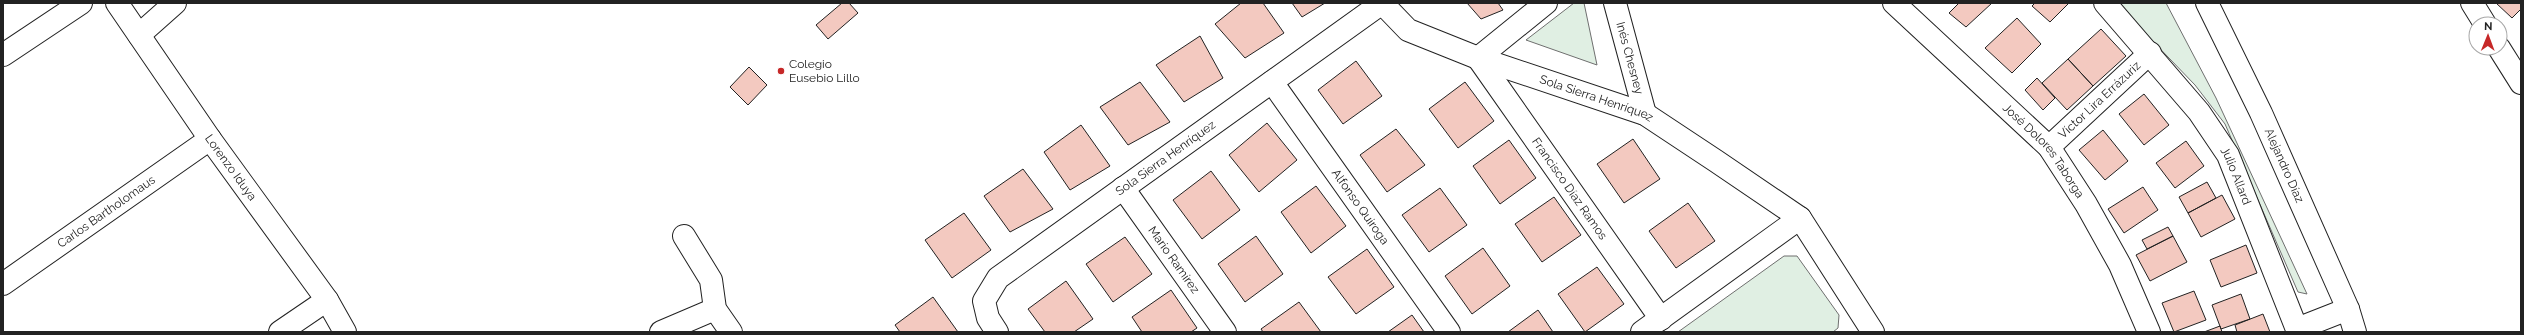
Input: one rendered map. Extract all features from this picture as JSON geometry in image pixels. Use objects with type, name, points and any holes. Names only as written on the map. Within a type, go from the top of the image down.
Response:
[{"type":"street","points":[[3,55],[81,3]]},
{"type":"street","name":"Lorenzo Iduya","points":[[117,3],[210,139],[327,300],[345,332]]},
{"type":"street","points":[[139,35],[175,3]]},
{"type":"street","name":"Sola Sierra Henríquez","points":[[997,332],[988,318],[984,301],[998,278],[1382,3],[1408,30],[1478,58],[1645,114],[1800,218]]},
{"type":"street","points":[[1478,58],[1546,3]]},
{"type":"street","name":"Inés Chesney","points":[[1615,3],[1645,114]]},
{"type":"street","name":"José Dolores Taborga","points":[[1894,3],[2049,147],[2086,204],[2120,265],[2149,332]]},
{"type":"street","name":"Julio Allard","points":[[2105,3],[2150,53],[2199,112],[2228,155],[2298,330],[2348,309]]},
{"type":"street","name":"Alejandro Díaz","points":[[2206,3],[2261,113],[2348,309],[2355,332]]},
{"type":"street","points":[[2472,3],[2480,16]]},
{"type":"street","name":"Víctor Lira Errázuriz","points":[[2049,147],[2150,53]]},
{"type":"street","points":[[2504,56],[2521,83]]},
{"type":"street","name":"Francisco Díaz Ramos","points":[[1478,58],[1661,319]]},
{"type":"street","name":"Alfonso Quiroga","points":[[1272,82],[1449,332]]},
{"type":"street","name":"Carlos Bartholomaus","points":[[3,284],[210,139]]},
{"type":"street","name":"Mario Ramírez","points":[[1123,188],[1225,332]]},
{"type":"street","points":[[1642,332],[1800,218],[1870,331]]},
{"type":"street","points":[[684,236],[711,280],[715,309],[731,332]]},
{"type":"street","points":[[280,332],[327,300]]},
{"type":"street","points":[[661,332],[715,309]]},
{"type":"green space","points":[[1574,3],[1584,3],[1597,65],[1526,40]]},
{"type":"green space","points":[[2116,3],[2166,3],[2216,98],[2307,294],[2298,292],[2225,124],[2195,85]]},
{"type":"green space","points":[[1784,256],[1797,256],[1839,315],[1838,328],[1833,332],[1678,332]]},
{"type":"building","points":[[842,3],[849,3],[858,13],[828,39],[816,25]]},
{"type":"building","points":[[1241,3],[1263,3],[1284,33],[1245,58],[1215,24]]},
{"type":"building","points":[[1292,3],[1325,3],[1302,17]]},
{"type":"building","points":[[1467,3],[1498,3],[1503,10],[1481,19]]},
{"type":"building","points":[[1959,3],[1992,3],[1966,27],[1949,13]]},
{"type":"building","points":[[2035,3],[2069,3],[2050,22],[2032,6]]},
{"type":"building","points":[[2496,3],[2521,3],[2521,9],[2512,18]]},
{"type":"building","points":[[2017,18],[2041,44],[2012,73],[1985,48]]},
{"type":"building","points":[[2101,29],[2126,56],[2093,86],[2068,59]]},
{"type":"building","points":[[1200,36],[1223,78],[1184,102],[1156,65]]},
{"type":"building","points":[[2068,59],[2093,86],[2067,110],[2042,83]]},
{"type":"building","points":[[1356,61],[1382,96],[1343,124],[1318,90]]},
{"type":"building","points":[[749,67],[767,85],[748,105],[730,87]]},
{"type":"building","points":[[2037,78],[2055,98],[2043,110],[2025,90]]},
{"type":"building","points":[[1140,82],[1170,122],[1128,145],[1100,107]]},
{"type":"building","points":[[1465,82],[1494,121],[1458,148],[1429,109]]},
{"type":"building","points":[[2144,94],[2169,125],[2144,145],[2119,114]]},
{"type":"building","points":[[1267,123],[1297,160],[1259,192],[1229,155]]},
{"type":"building","points":[[1081,125],[1110,166],[1070,190],[1044,152]]},
{"type":"building","points":[[1396,129],[1425,165],[1387,192],[1360,155]]},
{"type":"building","points":[[2103,130],[2128,161],[2105,180],[2079,150]]},
{"type":"building","points":[[1633,139],[1660,179],[1624,203],[1597,164]]},
{"type":"building","points":[[1509,140],[1536,178],[1500,204],[1473,166]]},
{"type":"building","points":[[2186,141],[2204,166],[2175,188],[2156,163]]},
{"type":"building","points":[[1023,169],[1053,209],[1010,232],[984,196]]},
{"type":"building","points":[[1211,171],[1240,210],[1202,239],[1173,200]]},
{"type":"building","points":[[2207,182],[2216,198],[2188,213],[2179,197]]},
{"type":"building","points":[[1316,186],[1346,226],[1311,253],[1281,212]]},
{"type":"building","points":[[2143,187],[2158,210],[2124,233],[2108,209]]},
{"type":"building","points":[[1440,188],[1467,225],[1429,252],[1402,215]]},
{"type":"building","points":[[2222,195],[2235,219],[2201,237],[2188,213]]},
{"type":"building","points":[[1554,197],[1581,235],[1542,262],[1515,224]]},
{"type":"building","points":[[1688,203],[1715,241],[1676,268],[1649,231]]},
{"type":"building","points":[[964,213],[991,250],[952,278],[925,240]]},
{"type":"building","points":[[2168,227],[2173,236],[2147,249],[2142,240]]},
{"type":"building","points":[[1256,236],[1283,274],[1245,302],[1218,264]]},
{"type":"building","points":[[2173,236],[2187,262],[2150,281],[2136,255]]},
{"type":"building","points":[[1125,237],[1152,274],[1113,302],[1086,264]]},
{"type":"building","points":[[2246,245],[2257,273],[2221,287],[2210,260]]},
{"type":"building","points":[[1483,248],[1510,286],[1472,314],[1445,276]]},
{"type":"building","points":[[1367,249],[1394,287],[1356,314],[1328,277]]},
{"type":"building","points":[[1597,267],[1624,304],[1585,332],[1558,294]]},
{"type":"building","points":[[1066,281],[1093,319],[1074,332],[1045,332],[1028,309]]},
{"type":"building","points":[[1171,290],[1197,328],[1191,332],[1142,332],[1132,317]]},
{"type":"building","points":[[2194,291],[2206,320],[2174,332],[2162,303]]},
{"type":"building","points":[[2241,294],[2250,319],[2221,329],[2212,305]]},
{"type":"building","points":[[933,297],[958,332],[900,332],[895,325]]},
{"type":"building","points":[[1299,302],[1321,332],[1263,332],[1261,329]]},
{"type":"building","points":[[1538,310],[1553,332],[1508,332]]},
{"type":"building","points":[[2263,314],[2270,332],[2237,332],[2235,325]]},
{"type":"building","points":[[1412,315],[1424,332],[1388,332]]},
{"type":"building","points":[[2220,326],[2222,332],[2204,332]]},
{"type":"place","name":"Colegio Eusebio Lillo","points":[[781,71]]}]
